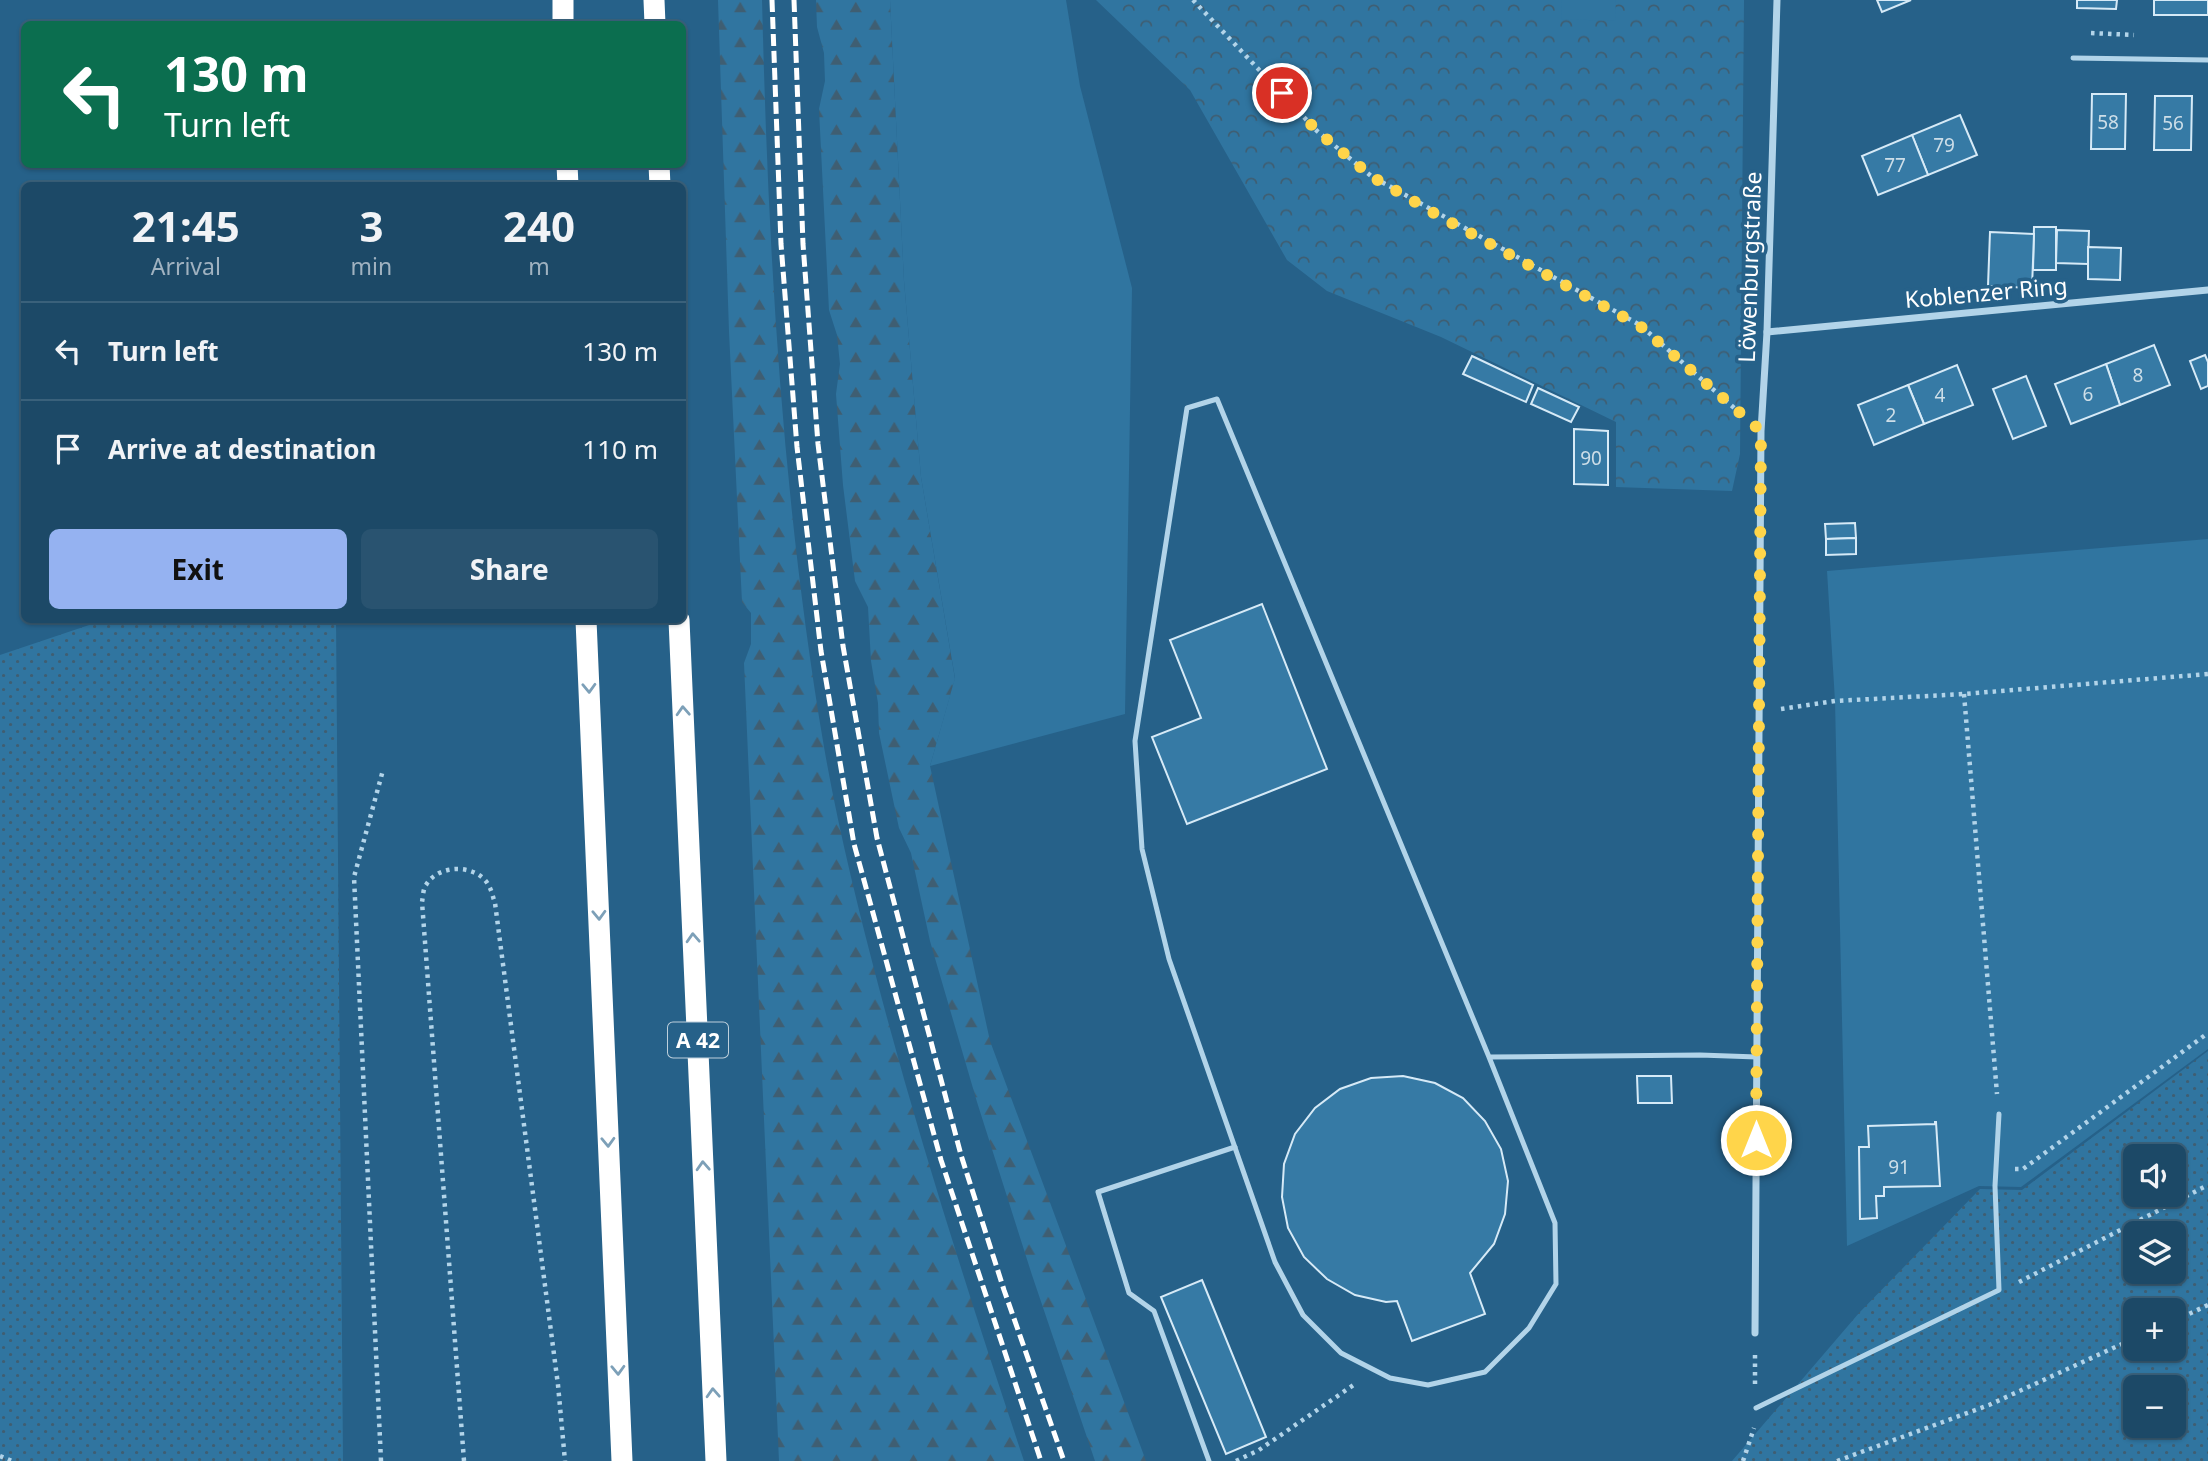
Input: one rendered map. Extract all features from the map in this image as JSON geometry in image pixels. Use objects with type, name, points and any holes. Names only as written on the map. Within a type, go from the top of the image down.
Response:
[{"type":"highway","points":[[563,0],[563,21]]},
{"type":"highway","points":[[654,0],[655,21]]},
{"type":"highway","points":[[586,623],[622,1461]]},
{"type":"highway","name":"A 42","points":[[679,623],[716,1461]]},
{"type":"street","name":"Löwenburgstraße","points":[[1755,1333],[1761,431],[1767,332],[1777,0]]},
{"type":"street","name":"Koblenzer Ring","points":[[1767,332],[2208,290]]},
{"type":"lane","points":[[2073,58],[2208,60]]},
{"type":"lane","points":[[1217,399],[1555,1223],[1556,1284],[1530,1328],[1485,1372],[1428,1385],[1390,1378],[1341,1353],[1303,1315],[1275,1262],[1235,1147],[1168,959],[1142,849],[1135,741],[1187,408],[1217,399]]},
{"type":"lane","points":[[1489,1057],[1757,1057]]},
{"type":"lane","points":[[1756,1408],[1999,1290],[1995,1186],[1999,1114]]},
{"type":"lane","points":[[1209,1461],[1154,1311],[1129,1293],[1098,1192],[1235,1147]]},
{"type":"path","points":[[1194,0],[1317,131],[1371,176],[1640,326],[1761,431]]},
{"type":"path","points":[[1759,711],[1835,701],[1964,694],[2208,674]]},
{"type":"path","points":[[1964,694],[1999,1114]]},
{"type":"path","points":[[381,1461],[354,877],[383,771]]},
{"type":"path","points":[[464,1461],[422,902],[425,885],[436,874],[464,869],[479,874],[489,885],[495,903],[558,1385],[565,1461]]},
{"type":"path","points":[[1996,1168],[2023,1169],[2208,1033]]},
{"type":"path","points":[[1999,1290],[2208,1185]]},
{"type":"path","points":[[2186,1315],[2208,1305]]},
{"type":"path","points":[[1837,1461],[1989,1405],[2123,1344]]},
{"type":"path","points":[[1236,1461],[1259,1450],[1375,1370]]},
{"type":"path","points":[[0,1456],[12,1461]]},
{"type":"green space","points":[[718,0],[762,0],[768,187],[779,375],[797,561],[824,747],[836,808],[895,1048],[966,1285],[1024,1461],[779,1461],[744,663],[751,644],[751,613],[742,602],[729,331]]},
{"type":"green space","points":[[816,0],[890,0],[904,281],[921,477],[955,679],[930,766],[990,1041],[1146,1461],[1095,1461],[977,1102],[930,941],[911,853],[899,828],[879,733],[868,607],[855,581],[843,485],[836,394],[840,364],[837,335],[829,310],[819,109],[825,81],[824,53],[817,27]]},
{"type":"green space","points":[[890,0],[1066,0],[1080,86],[1132,288],[1125,714],[930,766],[955,678],[921,477],[904,281]]},
{"type":"green space","points":[[1096,0],[1744,0],[1740,454],[1732,491],[1616,487],[1616,422],[1441,337],[1327,291],[1287,260],[1190,90]]},
{"type":"green space","points":[[1562,0],[1616,0],[1615,21],[1561,19]]},
{"type":"green space","points":[[2208,539],[2208,1049],[2021,1187],[1979,1186],[1847,1246],[1835,701],[1827,571]]},
{"type":"green space","points":[[95,623],[336,623],[343,1461],[0,1461],[0,655]]},
{"type":"green space","points":[[2208,1051],[2208,1461],[1732,1461],[1859,1313],[1980,1189],[2022,1190]]},
{"type":"building","points":[[1877,0],[1911,0],[1882,12]]},
{"type":"building","points":[[2077,0],[2117,0],[2116,9],[2077,8]]},
{"type":"building","points":[[2154,0],[2208,0],[2208,15],[2154,15]]},
{"type":"building","points":[[2092,94],[2126,94],[2125,149],[2091,149]]},
{"type":"building","points":[[2155,96],[2192,96],[2191,150],[2154,150]]},
{"type":"building","points":[[1960,115],[1977,155],[1928,175],[1912,135]]},
{"type":"building","points":[[1912,135],[1928,175],[1878,195],[1862,156]]},
{"type":"building","points":[[2034,227],[2056,227],[2056,270],[2033,270]]},
{"type":"building","points":[[2057,230],[2089,231],[2088,264],[2056,263]]},
{"type":"building","points":[[1990,232],[2034,234],[2032,288],[1988,286]]},
{"type":"building","points":[[2088,247],[2121,248],[2120,280],[2088,279]]},
{"type":"building","points":[[2154,345],[2170,385],[2120,405],[2106,364]]},
{"type":"building","points":[[2205,355],[2208,362],[2208,386],[2201,389],[2190,361]]},
{"type":"building","points":[[1472,356],[1533,385],[1526,402],[1463,374]]},
{"type":"building","points":[[2106,364],[2120,405],[2071,424],[2055,384]]},
{"type":"building","points":[[1957,365],[1973,405],[1924,424],[1908,385]]},
{"type":"building","points":[[2026,376],[2046,426],[2013,439],[1993,389]]},
{"type":"building","points":[[1908,385],[1924,424],[1874,445],[1858,405]]},
{"type":"building","points":[[1538,388],[1579,407],[1571,422],[1531,404]]},
{"type":"building","points":[[1574,429],[1608,431],[1608,485],[1574,484]]},
{"type":"building","points":[[1855,523],[1856,538],[1826,539],[1825,524]]},
{"type":"building","points":[[1856,538],[1856,554],[1826,555],[1826,539]]},
{"type":"building","points":[[1262,604],[1327,769],[1187,824],[1152,737],[1201,718],[1170,640]]},
{"type":"building","points":[[1403,1076],[1435,1083],[1463,1098],[1485,1121],[1501,1149],[1508,1181],[1505,1214],[1494,1244],[1470,1273],[1485,1314],[1412,1341],[1397,1301],[1386,1302],[1355,1295],[1327,1279],[1304,1257],[1288,1228],[1282,1197],[1284,1164],[1295,1134],[1315,1108],[1340,1089],[1371,1078]]},
{"type":"building","points":[[1637,1076],[1671,1076],[1672,1103],[1638,1103]]},
{"type":"building","points":[[1935,1122],[1940,1186],[1884,1187],[1884,1196],[1876,1196],[1877,1218],[1860,1219],[1859,1147],[1869,1147],[1868,1126]]},
{"type":"building","points":[[1202,1280],[1266,1437],[1226,1454],[1161,1297]]},
{"type":"railway","points":[[772,0],[781,244],[797,447],[821,651],[854,844],[941,1160],[1041,1461]]},
{"type":"railway","points":[[794,0],[803,244],[818,444],[843,646],[877,838],[961,1155],[1004,1290],[1064,1461]]},
{"type":"route","points":[[1282,93],[1317,131],[1371,176],[1640,326],[1761,431],[1756,1140]]}]
